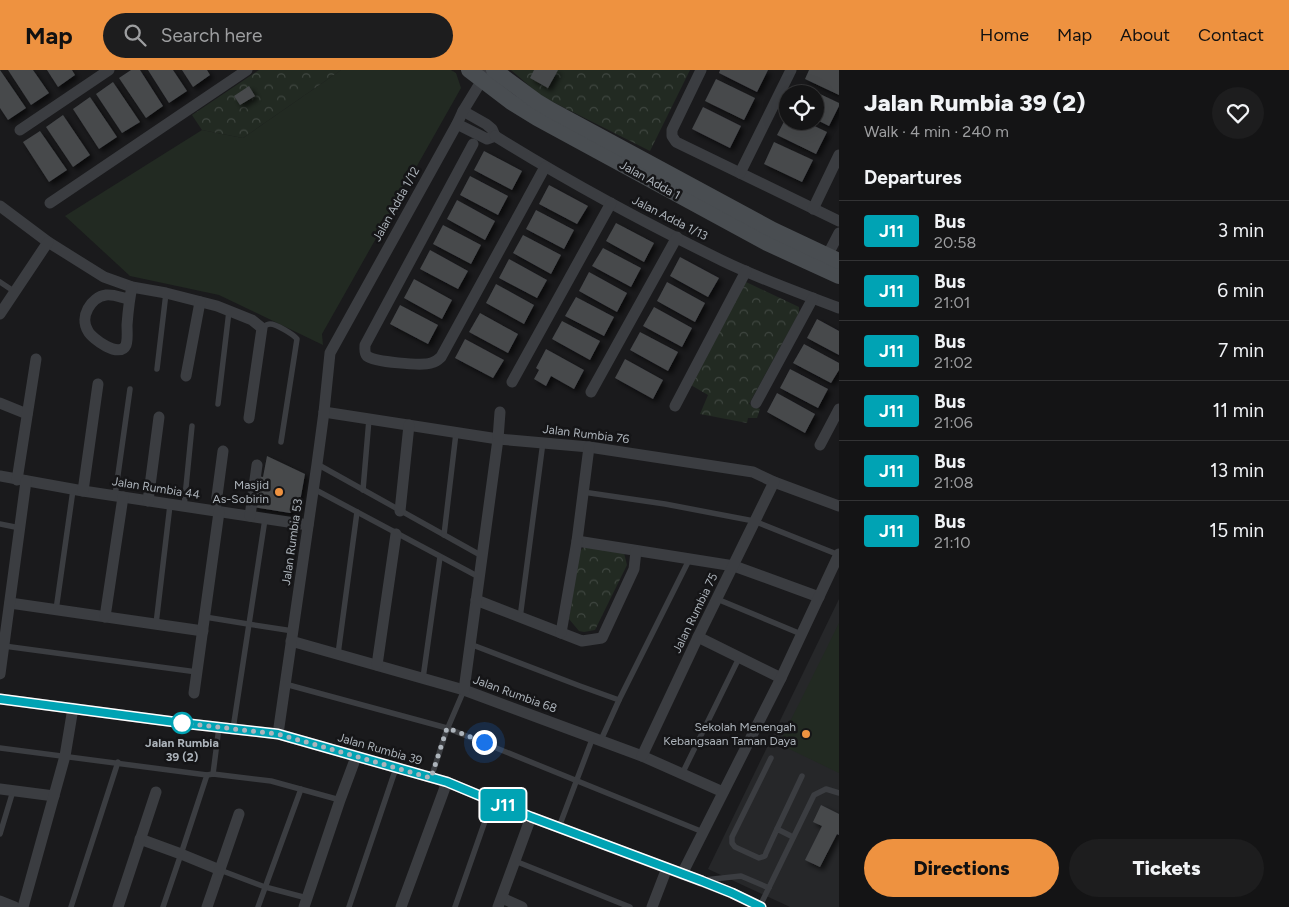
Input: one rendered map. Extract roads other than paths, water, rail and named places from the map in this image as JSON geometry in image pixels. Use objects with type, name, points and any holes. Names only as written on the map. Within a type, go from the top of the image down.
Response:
[{"type":"street","points":[[20,130],[109,70]]},
{"type":"street","points":[[50,204],[230,75],[247,70]]},
{"type":"street","points":[[701,70],[672,130],[672,136],[676,142],[839,221]]},
{"type":"street","points":[[740,173],[791,70]]},
{"type":"street","name":"Jalan Adda 1/12","points":[[330,353],[484,72]]},
{"type":"street","name":"Jalan Adda 1","points":[[484,72],[773,230],[833,267]]},
{"type":"street","points":[[456,124],[487,139],[495,136],[492,129],[486,124],[463,111]]},
{"type":"street","name":"Jalan Adda 1/13","points":[[495,136],[611,203],[724,261],[839,308]]},
{"type":"street","points":[[473,144],[365,345],[365,352],[368,357],[379,361],[430,364],[441,357],[546,167]]},
{"type":"street","points":[[813,209],[839,155]]},
{"type":"street","points":[[512,382],[611,203]]},
{"type":"street","points":[[0,206],[48,242],[100,274],[132,287],[166,293],[217,306],[252,320],[262,328],[249,418]]},
{"type":"street","points":[[833,267],[839,233]]},
{"type":"street","points":[[591,392],[677,237]]},
{"type":"street","points":[[0,314],[48,242]]},
{"type":"street","points":[[675,406],[746,271]]},
{"type":"street","points":[[129,299],[112,295],[100,297],[92,302],[87,310],[85,321],[88,331],[113,350],[123,349],[126,342],[129,299],[132,287]]},
{"type":"street","points":[[756,403],[813,298]]},
{"type":"street","points":[[186,376],[200,302]]},
{"type":"street","name":"Jalan Rumbia 53","points":[[278,734],[318,464],[330,353]]},
{"type":"street","points":[[0,674],[20,528],[28,414],[36,359]]},
{"type":"street","points":[[78,490],[98,384]]},
{"type":"street","points":[[0,404],[28,414]]},
{"type":"street","points":[[820,445],[839,409]]},
{"type":"street","name":"Jalan Rumbia 76","points":[[324,412],[498,439],[589,447],[753,472],[774,482],[839,506]]},
{"type":"street","points":[[464,690],[500,412]]},
{"type":"street","points":[[148,501],[159,417]]},
{"type":"street","points":[[400,511],[409,425]]},
{"type":"street","points":[[561,633],[577,541],[589,447]]},
{"type":"street","points":[[194,693],[205,616],[223,451]]},
{"type":"street","points":[[250,516],[257,465]]},
{"type":"street","name":"Jalan Rumbia 44","points":[[0,476],[119,497],[308,525]]},
{"type":"street","name":"Jalan Rumbia 75","points":[[642,756],[774,482]]},
{"type":"street","points":[[105,617],[119,497]]},
{"type":"street","points":[[377,665],[396,534]]},
{"type":"street","points":[[577,541],[734,566],[819,597]]},
{"type":"street","points":[[476,600],[582,641],[602,638],[634,568],[636,551]]},
{"type":"street","points":[[682,874],[780,678],[839,554]]},
{"type":"street","points":[[10,603],[203,631]]},
{"type":"street","name":"Jalan Rumbia 68","points":[[292,636],[338,654],[464,690],[642,756],[723,792]]},
{"type":"street","points":[[698,637],[780,678]]},
{"type":"street","name":"Jalan Rumbia 39","points":[[0,699],[278,734],[447,782],[531,817],[702,881],[760,907]]},
{"type":"street","points":[[23,907],[65,756],[73,708]]},
{"type":"street","points":[[305,903],[356,757]]},
{"type":"street","points":[[402,907],[447,782]]},
{"type":"street","points":[[0,789],[54,796]]},
{"type":"street","points":[[118,907],[156,792]]},
{"type":"street","points":[[207,907],[239,814]]},
{"type":"street","points":[[522,907],[500,903],[531,817]]},
{"type":"street","points":[[140,839],[220,870]]},
{"type":"street","points":[[652,907],[668,868]]},
{"type":"street","points":[[0,901],[15,907]]},
{"type":"lane","points":[[0,282],[15,292]]},
{"type":"lane","points":[[157,369],[166,293]]},
{"type":"lane","points":[[218,404],[229,311]]},
{"type":"lane","points":[[262,328],[267,324],[271,324],[297,339],[282,442]]},
{"type":"lane","points":[[119,497],[130,389]]},
{"type":"lane","points":[[364,490],[369,419]]},
{"type":"lane","points":[[184,507],[192,426]]},
{"type":"lane","points":[[444,535],[456,433]]},
{"type":"lane","points":[[520,618],[544,442]]},
{"type":"lane","points":[[318,464],[482,556]]},
{"type":"lane","points":[[313,489],[479,577]]},
{"type":"lane","points":[[56,610],[78,490]]},
{"type":"lane","points":[[583,492],[665,504],[754,521],[839,554]]},
{"type":"lane","points":[[156,625],[170,504]]},
{"type":"lane","points":[[338,654],[357,512]]},
{"type":"lane","points":[[233,729],[265,519]]},
{"type":"lane","points":[[0,524],[20,528]]},
{"type":"lane","points":[[423,678],[440,557]]},
{"type":"lane","points":[[559,827],[577,780],[690,558]]},
{"type":"lane","points":[[717,599],[801,634]]},
{"type":"lane","points":[[205,616],[248,624],[292,636]]},
{"type":"lane","points":[[470,644],[619,700]]},
{"type":"lane","points":[[4,646],[197,672]]},
{"type":"lane","points":[[682,774],[739,658]]},
{"type":"lane","points":[[285,684],[447,728],[703,832]]},
{"type":"lane","points":[[431,778],[447,728],[464,690]]},
{"type":"lane","points":[[163,907],[210,774],[219,727]]},
{"type":"lane","points":[[0,748],[271,781],[340,800]]},
{"type":"lane","points":[[771,758],[732,837],[732,843],[735,847],[757,857],[762,857],[766,853],[802,776]]},
{"type":"lane","points":[[71,907],[118,762]]},
{"type":"lane","points":[[349,907],[396,768]]},
{"type":"lane","points":[[760,907],[792,837],[814,795],[826,789],[839,793]]},
{"type":"lane","points":[[258,907],[301,790]]},
{"type":"lane","points":[[0,834],[13,791]]},
{"type":"lane","points":[[455,907],[492,801]]},
{"type":"lane","points":[[777,829],[792,837]]},
{"type":"lane","points":[[515,861],[630,907]]},
{"type":"lane","points":[[220,870],[305,903]]},
{"type":"lane","points":[[702,881],[741,876],[769,888]]},
{"type":"place","name":"Masjid As-Sobirin","points":[[279,492]]},
{"type":"place","name":"Jalan Rumbia 39 (2)","points":[[182,723]]},
{"type":"place","name":"Sekolah Menengah Kebangsaan Taman Daya","points":[[806,734]]}]
